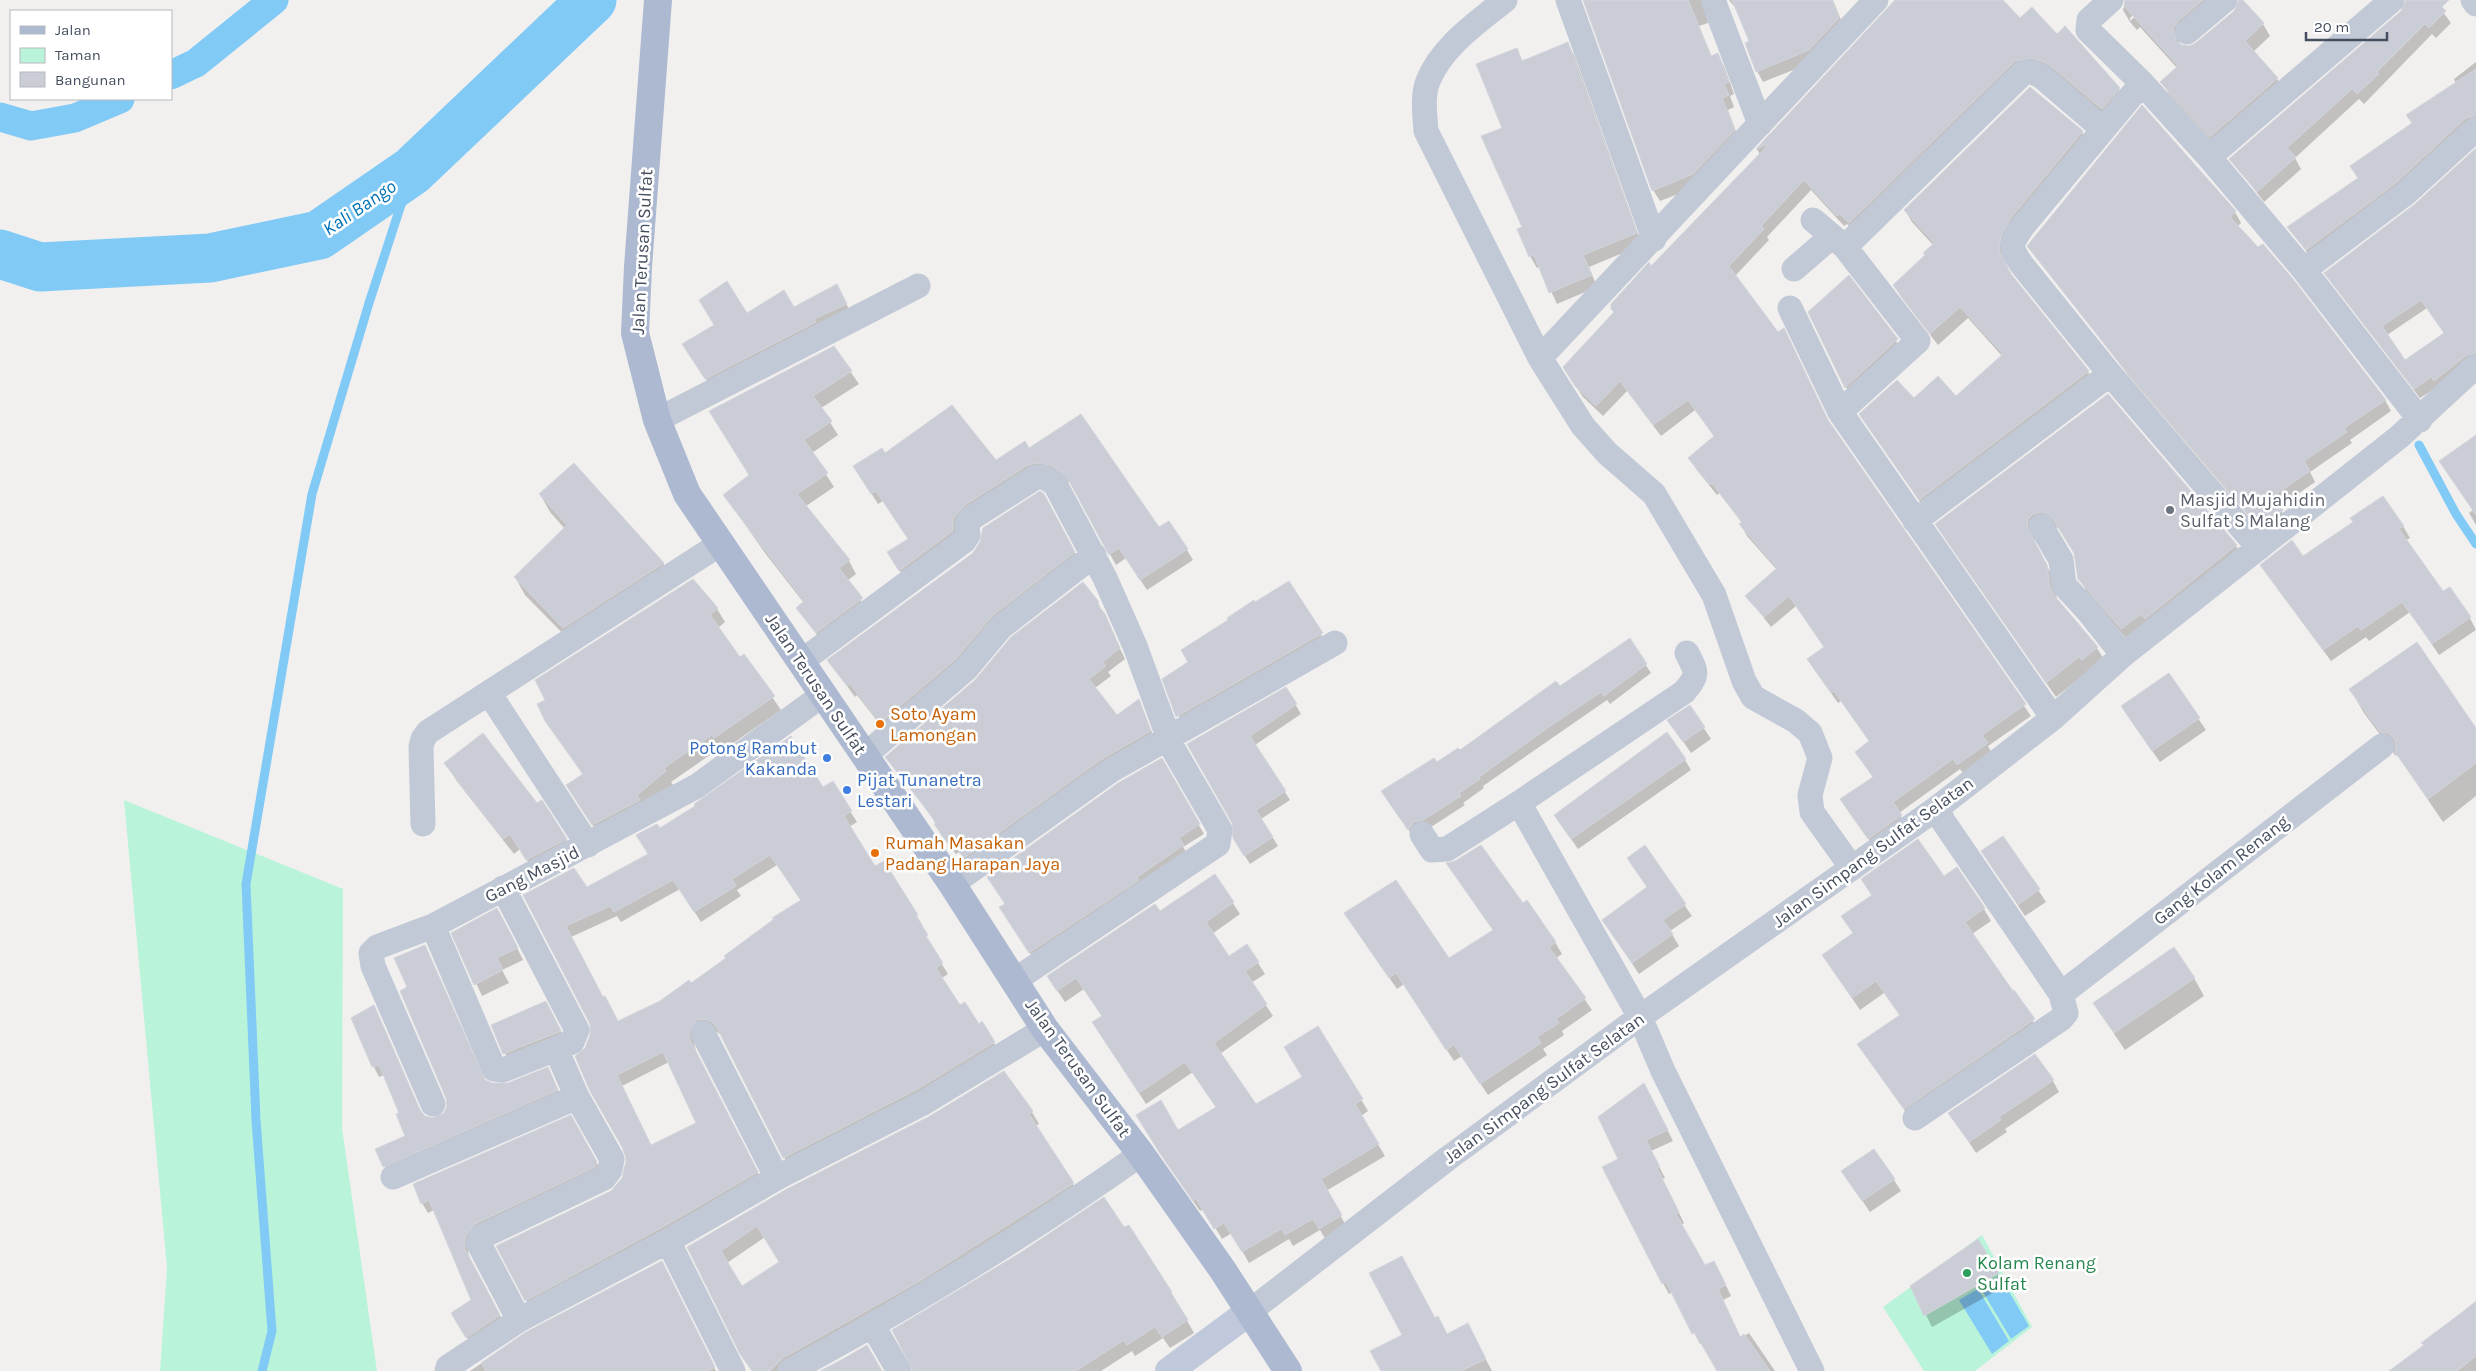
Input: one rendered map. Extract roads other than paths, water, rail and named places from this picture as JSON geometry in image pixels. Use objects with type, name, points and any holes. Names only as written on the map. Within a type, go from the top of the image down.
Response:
[{"type":"main road","name":"Jalan Terusan Sulfat","points":[[658,0],[638,267],[635,333],[657,420],[687,494],[802,660],[864,756],[952,884],[1016,980],[1045,1029],[1141,1154],[1222,1269],[1288,1371]]},
{"type":"street","points":[[1505,0],[1464,33],[1442,56],[1428,82],[1425,103],[1426,131],[1540,358],[1583,426],[1607,453],[1654,494],[1714,595],[1744,681],[1753,697],[1796,720],[1810,732],[1820,758],[1810,795],[1812,812],[1852,868]]},
{"type":"street","points":[[1568,0],[1654,239]]},
{"type":"street","points":[[1713,0],[1760,124]]},
{"type":"street","points":[[2111,0],[2089,20],[2088,30],[2142,83],[2208,157],[2304,270],[2420,420]]},
{"type":"street","points":[[2187,32],[2225,0]]},
{"type":"street","points":[[2208,157],[2392,0]]},
{"type":"street","points":[[2473,0],[2476,4]]},
{"type":"street","points":[[1540,358],[1654,239],[1872,2]]},
{"type":"street","points":[[1794,269],[1839,242],[2024,72],[2032,72],[2041,76],[2103,129]]},
{"type":"street","points":[[2142,83],[2023,226],[2012,241],[2012,249],[2022,265],[2110,374],[2259,548]]},
{"type":"street","points":[[2304,270],[2406,193],[2476,129]]},
{"type":"street","points":[[1813,220],[1839,242],[1918,341],[1840,412]]},
{"type":"street","points":[[657,420],[918,286]]},
{"type":"street","points":[[1790,308],[1840,412],[2053,718]]},
{"type":"street","name":"Jalan Simpang Sulfat Selatan","points":[[1249,1312],[1447,1159],[1640,1017],[1937,808],[2053,718],[2123,655],[2420,420],[2476,366]]},
{"type":"street","points":[[1915,521],[2110,374]]},
{"type":"street","points":[[802,660],[964,541],[968,535],[967,524],[973,518],[1036,477],[1044,477],[1055,484],[1094,555],[1135,646],[1170,737],[1172,747],[1220,830],[1218,844],[1016,980]]},
{"type":"street","points":[[2041,526],[2061,560],[2064,585],[2088,611],[2123,655]]},
{"type":"street","points":[[423,824],[421,747],[423,739],[428,732],[720,544]]},
{"type":"street","points":[[864,756],[966,669],[1002,627],[1094,555]]},
{"type":"street","points":[[952,884],[1110,771],[1335,643]]},
{"type":"street","points":[[1422,834],[1432,850],[1447,849],[1684,692],[1695,678],[1696,672],[1687,653]]},
{"type":"street","points":[[489,693],[588,845]]},
{"type":"street","name":"Gang Masjid","points":[[433,1104],[371,960],[371,953],[377,948],[432,926],[697,786],[824,694]]},
{"type":"street","name":"Gang Kolam Renang","points":[[2061,994],[2382,746]]},
{"type":"street","points":[[1519,803],[1640,1017],[1663,1071],[1812,1371]]},
{"type":"street","points":[[1915,1118],[2066,1013],[2061,994],[1949,829],[1937,808]]},
{"type":"street","points":[[432,926],[494,1069],[503,1070],[572,1042],[578,1030],[503,888]]},
{"type":"street","points":[[447,1371],[448,1366],[519,1320],[668,1241],[777,1178],[923,1103],[1045,1029]]},
{"type":"street","points":[[703,1033],[777,1178]]},
{"type":"street","points":[[519,1320],[478,1242],[481,1237],[604,1178],[612,1159],[576,1097],[556,1049]]},
{"type":"street","points":[[393,1177],[576,1097]]},
{"type":"street","points":[[790,1371],[873,1326],[970,1269],[1141,1154]]},
{"type":"street","points":[[668,1241],[732,1371]]},
{"type":"street","points":[[1169,1371],[1249,1312]]},
{"type":"street","points":[[873,1326],[899,1371]]},
{"type":"water","points":[[2000,1276],[2029,1326],[2011,1339],[1980,1287]]},
{"type":"water","points":[[1978,1289],[2009,1341],[1992,1354],[1959,1300]]},
{"type":"waterway","points":[[172,75],[196,63],[274,0]]},
{"type":"waterway","name":"Kali Bango","points":[[0,254],[40,267],[210,258],[319,235],[412,171],[592,0]]},
{"type":"waterway","points":[[0,117],[31,126],[75,118],[118,100]]},
{"type":"waterway","points":[[262,1371],[272,1331],[256,1120],[246,884],[312,494],[369,303],[412,171]]},
{"type":"waterway","points":[[2419,445],[2456,514],[2476,544]]},
{"type":"place","name":"Masjid Mujahidin Sulfat S Malang","points":[[2170,510]]},
{"type":"place","name":"Soto Ayam Lamongan","points":[[880,724]]},
{"type":"place","name":"Potong Rambut Kakanda","points":[[827,758]]},
{"type":"place","name":"Pijat Tunanetra Lestari","points":[[847,790]]},
{"type":"place","name":"Rumah Masakan Padang Harapan Jaya","points":[[875,853]]},
{"type":"place","name":"Kolam Renang Sulfat","points":[[1967,1273]]}]
